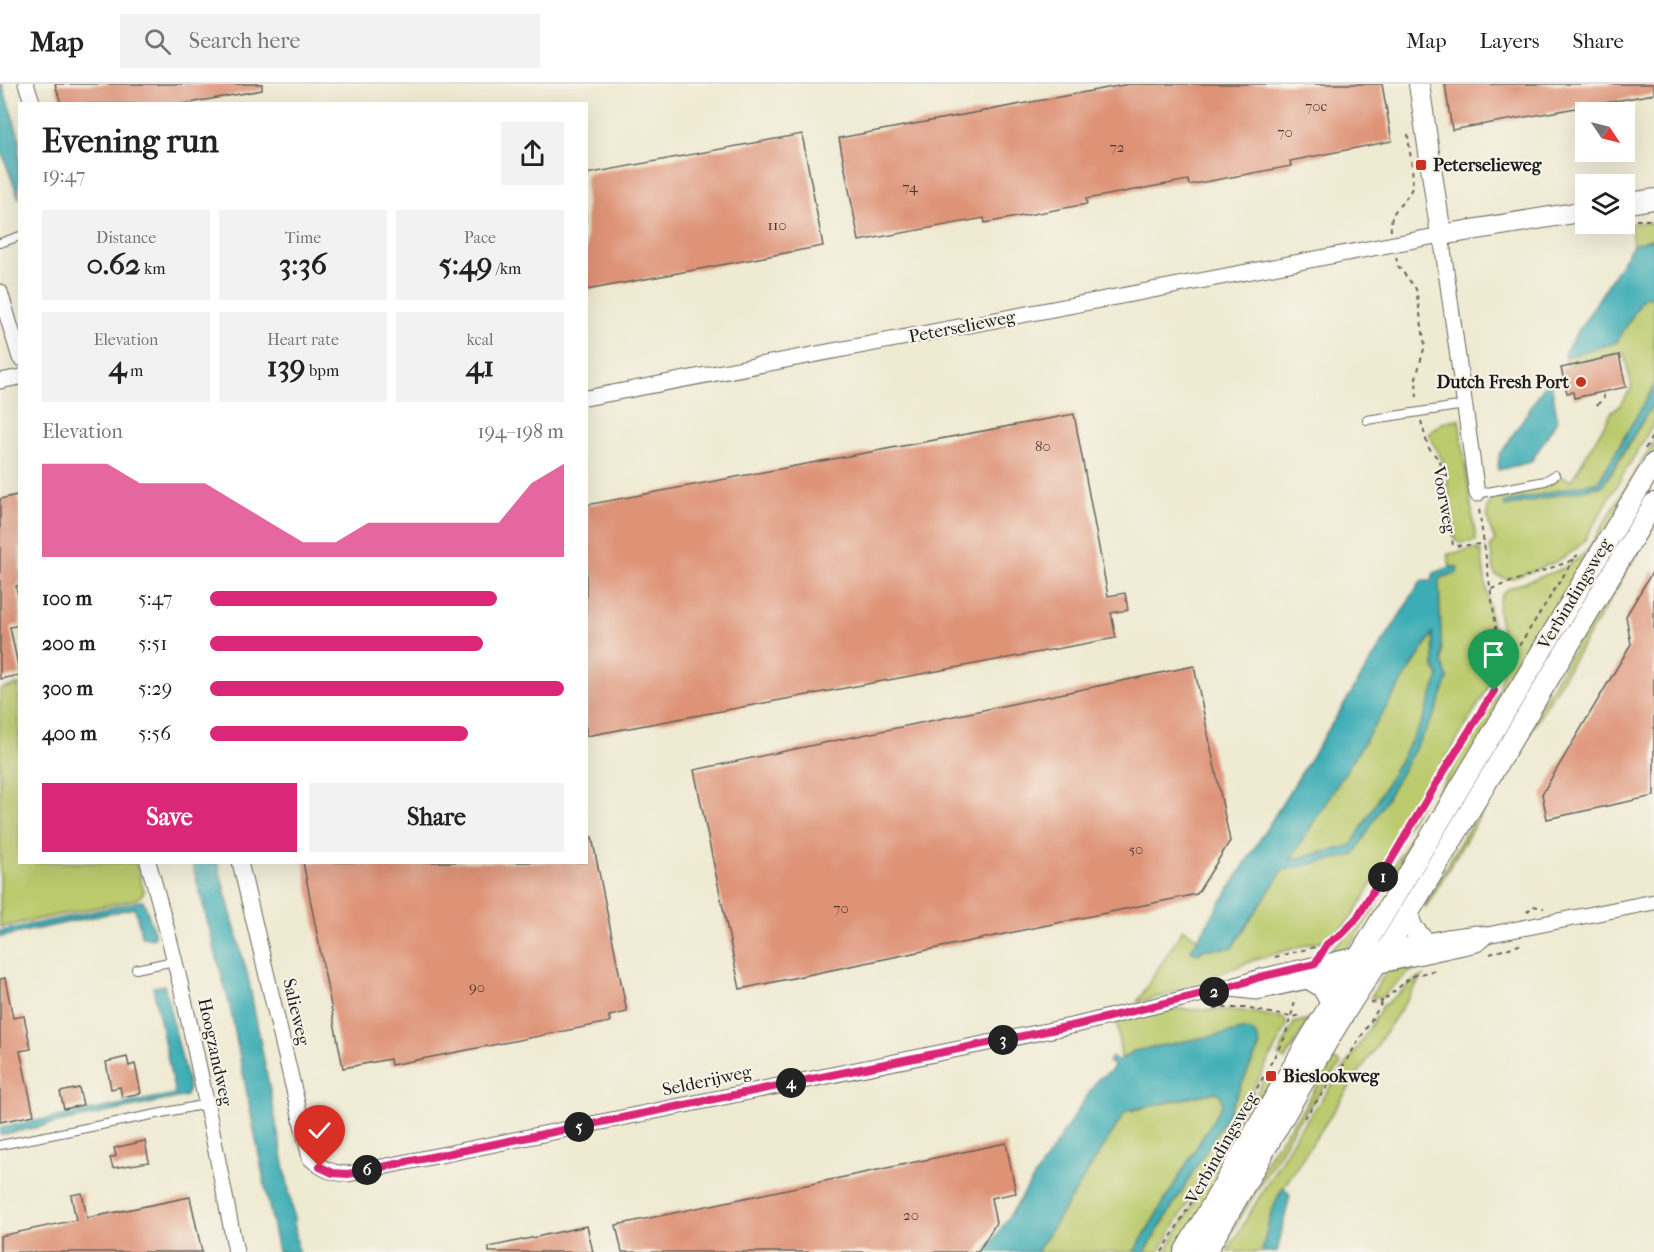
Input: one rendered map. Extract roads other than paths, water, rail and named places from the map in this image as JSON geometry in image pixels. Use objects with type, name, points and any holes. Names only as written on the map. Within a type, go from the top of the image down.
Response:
[{"type":"street","points":[[26,84],[32,102]]},
{"type":"street","name":"Voorweg","points":[[1419,84],[1478,494]]},
{"type":"street","points":[[1635,208],[1654,199]]},
{"type":"street","name":"Peterselieweg","points":[[588,398],[1392,245],[1575,213]]},
{"type":"street","points":[[0,292],[18,351]]},
{"type":"street","points":[[0,381],[18,377]]},
{"type":"street","name":"Verbindingsweg","points":[[1206,1252],[1239,1198],[1367,960],[1648,458]]},
{"type":"street","name":"Verbindingsweg","points":[[1184,1252],[1350,972],[1387,949],[1654,503]]},
{"type":"street","name":"Hoogzandweg","points":[[149,864],[197,1053],[236,1252]]},
{"type":"street","name":"Salieweg","points":[[240,864],[310,1158],[320,1167]]},
{"type":"street","points":[[1387,949],[1477,933],[1487,935],[1654,902]]},
{"type":"street","points":[[1408,913],[1412,927],[1424,941]]},
{"type":"street","points":[[1367,960],[1477,944],[1487,935]]},
{"type":"street","name":"Selderijweg","points":[[1227,988],[1257,992],[1367,960]]},
{"type":"street","name":"Selderijweg","points":[[320,1167],[333,1173],[348,1174],[1076,1025],[1227,988],[1260,977],[1311,976],[1350,972]]},
{"type":"street","points":[[1311,976],[1322,987],[1331,1003]]},
{"type":"lane","points":[[0,243],[18,237]]},
{"type":"lane","points":[[1367,420],[1465,405]]},
{"type":"lane","points":[[1478,494],[1545,481],[1555,475]]},
{"type":"lane","points":[[136,969],[174,961]]},
{"type":"lane","points":[[0,1146],[207,1104]]},
{"type":"water","points":[[0,84],[2,84],[18,133],[18,196],[0,147]]},
{"type":"water","points":[[1654,238],[1654,296],[1643,298],[1617,342],[1565,357],[1565,352],[1633,245]]},
{"type":"water","points":[[1549,379],[1557,416],[1556,422],[1531,462],[1498,470],[1499,456]]},
{"type":"water","points":[[1654,386],[1654,402],[1603,485],[1505,507],[1504,503],[1599,481]]},
{"type":"water","points":[[1450,567],[1458,567],[1457,573],[1441,578],[1439,582],[1442,663],[1448,679],[1435,714],[1354,855],[1283,870],[1232,948],[1204,949],[1199,954],[1191,950],[1421,581],[1431,581],[1434,573]],"holes":[[[1433,633],[1434,668],[1439,676],[1422,722],[1351,846],[1290,860]]]},
{"type":"water","points":[[192,864],[218,864],[248,977],[293,1211],[298,1252],[278,1252],[230,1007]]},
{"type":"water","points":[[142,901],[155,935],[153,939],[142,937],[135,908],[0,937],[0,931]]},
{"type":"water","points":[[164,985],[189,1088],[186,1096],[0,1135],[0,1128],[175,1094],[153,987]]},
{"type":"water","points":[[1243,1030],[1254,1034],[1260,1045],[1227,1116],[1145,1252],[1134,1252],[1222,1105],[1221,1095],[1216,1092],[1126,1111],[1037,1252],[986,1252],[1098,1079],[1111,1071],[1114,1066],[1108,1062],[1112,1057],[1118,1061],[1134,1051]]},
{"type":"water","points":[[1284,1187],[1290,1195],[1277,1252],[1262,1252],[1273,1210]]},
{"type":"place","name":"Peterselieweg","points":[[1421,165]]},
{"type":"place","name":"Dutch Fresh Port","points":[[1581,382]]},
{"type":"place","name":"Bieslookweg","points":[[1271,1076]]}]
